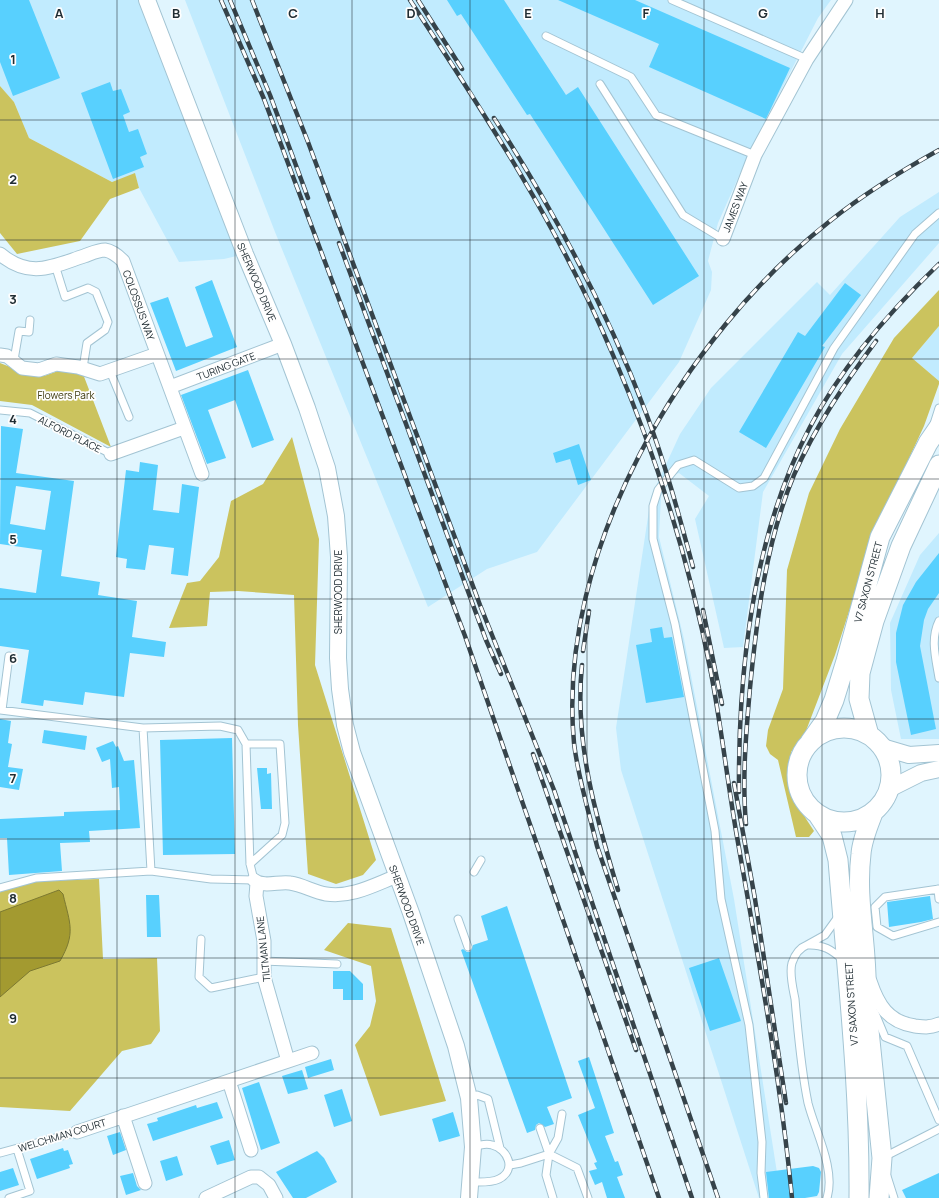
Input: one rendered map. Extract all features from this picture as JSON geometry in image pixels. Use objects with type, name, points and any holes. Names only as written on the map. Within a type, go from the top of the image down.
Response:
[{"type":"main road","name":"V7 SAXON STREET","points":[[810,742],[825,721],[834,700],[880,537],[928,443],[939,427]]},
{"type":"main road","name":"V7 SAXON STREET","points":[[876,741],[859,699],[862,666],[874,621],[901,546],[939,466]]},
{"type":"main road","points":[[838,728],[855,729],[876,741],[889,760],[891,774],[889,789],[883,802],[872,813],[861,820],[850,822],[833,821],[810,809],[802,798],[796,776],[800,758],[810,742],[823,733],[838,728]]},
{"type":"main road","name":"V7 SAXON STREET","points":[[872,813],[861,853],[860,879],[868,975],[866,1001],[882,1158],[879,1198]]},
{"type":"main road","name":"V7 SAXON STREET","points":[[818,814],[832,836],[838,860],[848,964],[860,1137],[859,1198]]},
{"type":"street","name":"SHERWOOD DRIVE","points":[[147,0],[245,254],[307,408],[327,468],[336,516],[339,557],[338,658],[340,689],[345,725],[352,752],[456,1046],[469,1098],[473,1147],[469,1198]]},
{"type":"street","name":"JAMES WAY","points":[[722,239],[755,155],[807,59],[846,0]]},
{"type":"street","name":"COLOSSUS WAY","points":[[0,254],[11,263],[24,268],[35,269],[55,265],[97,251],[105,250],[115,254],[123,261],[202,474]]},
{"type":"street","name":"TURING GATE","points":[[170,387],[282,344]]},
{"type":"street","points":[[0,355],[7,356],[14,360],[22,368],[39,370],[56,364],[83,368],[100,374],[157,354]]},
{"type":"street","name":"ALFORD PLACE","points":[[111,454],[184,428]]},
{"type":"street","points":[[876,741],[909,755],[939,753]]},
{"type":"street","points":[[889,789],[921,773],[939,769]]},
{"type":"street","points":[[256,882],[302,885],[324,894],[339,895],[355,892],[397,876]]},
{"type":"street","name":"TILTMAN LANE","points":[[256,882],[256,896],[264,942],[264,977],[288,1061]]},
{"type":"street","points":[[868,975],[874,995],[885,1012],[902,1024],[927,1028],[939,1024]]},
{"type":"street","name":"WELCHMAN COURT","points":[[77,1132],[312,1053]]},
{"type":"street","points":[[229,1081],[251,1150]]},
{"type":"street","points":[[123,1116],[145,1183]]},
{"type":"street","points":[[206,1198],[251,1177],[259,1177],[269,1185],[276,1198]]},
{"type":"lane","points":[[672,0],[807,59]]},
{"type":"lane","points":[[546,36],[631,77],[656,115],[755,155]]},
{"type":"lane","name":"JAMES WAY","points":[[600,84],[683,215],[722,239]]},
{"type":"lane","points":[[764,1198],[761,1173],[762,1142],[749,1025],[721,899],[715,831],[675,624],[653,539],[653,506],[658,490],[678,464],[694,460],[739,488],[753,486],[764,478],[834,348],[915,234],[939,213]]},
{"type":"lane","points":[[55,265],[65,297],[88,288],[96,292],[108,322],[105,330],[87,343],[83,368]]},
{"type":"lane","points":[[14,360],[19,331],[29,332],[30,320]]},
{"type":"lane","points":[[110,371],[129,417]]},
{"type":"lane","points":[[928,443],[939,408]]},
{"type":"lane","name":"ALFORD PLACE","points":[[0,410],[30,414],[111,454]]},
{"type":"lane","points":[[939,621],[936,627],[934,644],[939,678]]},
{"type":"lane","points":[[0,888],[36,878],[152,871],[211,879],[256,882],[250,864],[246,744],[238,730],[220,726],[143,728],[1,710],[9,656]]},
{"type":"lane","points":[[143,728],[152,871]]},
{"type":"lane","points":[[246,744],[280,744],[285,824],[282,835],[250,864]]},
{"type":"lane","points":[[474,872],[481,860]]},
{"type":"lane","points":[[939,899],[939,889],[885,897],[875,908],[877,927],[893,936],[939,922]]},
{"type":"lane","points":[[827,1198],[828,1179],[825,1154],[809,1104],[801,1057],[792,964],[801,948],[825,935],[833,927],[842,910]]},
{"type":"lane","points":[[458,919],[468,947]]},
{"type":"lane","points":[[201,939],[199,977],[211,988],[264,977]]},
{"type":"lane","points":[[807,945],[816,944],[830,948],[848,964]]},
{"type":"lane","points":[[263,961],[337,964]]},
{"type":"lane","points":[[868,975],[875,1014],[885,1037],[907,1046],[939,1120]]},
{"type":"lane","points":[[469,1098],[477,1095],[488,1099],[500,1148]]},
{"type":"lane","points":[[553,1198],[546,1175],[549,1154],[558,1138],[562,1114]]},
{"type":"lane","points":[[540,1128],[549,1154],[577,1168],[588,1198]]},
{"type":"lane","points":[[894,1198],[882,1158],[939,1129]]},
{"type":"lane","name":"WELCHMAN COURT","points":[[0,1153],[77,1132]]},
{"type":"lane","points":[[471,1182],[498,1180],[506,1175],[510,1165],[507,1156],[500,1148],[491,1144],[473,1147]]},
{"type":"lane","points":[[9,1198],[30,1191],[17,1149]]},
{"type":"lane","points":[[510,1165],[549,1154]]},
{"type":"shaded area","points":[[0,0],[147,0],[245,254],[224,259],[179,262],[139,188],[135,174],[112,182],[29,138],[14,102],[0,86]]},
{"type":"shaded area","points":[[185,0],[831,0],[818,18],[751,149],[718,223],[708,261],[712,272],[711,290],[679,362],[537,552],[487,569],[428,607],[275,232]]},
{"type":"shaded area","points":[[939,192],[939,243],[842,354],[763,492],[743,647],[724,648],[695,519],[709,496],[679,473],[673,475],[661,496],[659,537],[684,639],[734,899],[781,1198],[759,1198],[621,770],[616,728],[651,497],[680,434],[711,388],[817,282],[830,295],[900,217]]},
{"type":"shaded area","points":[[939,326],[939,381],[912,358]]},
{"type":"shaded area","points":[[939,533],[939,739],[901,739],[891,690],[890,623],[920,555]]},
{"type":"shaded area","points":[[59,890],[63,894],[70,928],[68,943],[60,961],[30,971],[0,997],[0,912]]},
{"type":"green space","points":[[0,86],[14,102],[29,138],[112,182],[135,173],[139,188],[110,199],[80,241],[17,254],[0,233]]},
{"type":"green space","points":[[939,290],[939,326],[912,358],[939,381],[939,384],[924,426],[874,534],[835,655],[804,736],[791,752],[793,799],[814,831],[809,837],[796,837],[778,760],[770,754],[766,746],[768,730],[783,689],[787,570],[809,493],[840,429],[894,338]]},
{"type":"green space","name":"Flowers Park","points":[[0,363],[33,376],[44,376],[58,371],[83,374],[111,447],[32,405],[0,401]]},
{"type":"green space","points":[[292,437],[319,539],[315,665],[376,860],[363,875],[336,884],[308,874],[298,725],[294,595],[238,591],[210,592],[207,626],[169,628],[187,583],[200,581],[219,557],[231,501],[263,484]]},
{"type":"green space","points":[[99,879],[103,959],[157,958],[160,1031],[151,1044],[122,1051],[70,1111],[0,1107],[0,891],[37,881]]},
{"type":"green space","points":[[348,923],[391,928],[446,1101],[380,1116],[355,1045],[370,1026],[376,1001],[371,966],[324,950]]},
{"type":"building","points":[[0,0],[29,0],[60,78],[13,96],[0,62]]},
{"type":"building","points":[[447,0],[504,0],[566,95],[578,87],[699,276],[653,305],[530,114],[527,115],[461,14],[457,16]]},
{"type":"building","points":[[558,0],[635,0],[790,68],[766,119],[649,67],[659,44]]},
{"type":"building","points":[[110,82],[113,91],[121,89],[130,112],[123,115],[129,132],[138,129],[147,154],[140,157],[144,167],[113,179],[81,93]]},
{"type":"building","points":[[212,280],[237,347],[176,371],[150,303],[168,297],[186,347],[213,337],[195,287]]},
{"type":"building","points":[[845,283],[861,295],[822,346],[825,347],[766,448],[739,432],[798,332],[805,336]]},
{"type":"building","points":[[248,370],[274,440],[252,448],[235,400],[208,410],[226,458],[207,464],[181,395]]},
{"type":"building","points":[[1,426],[23,429],[16,473],[74,481],[61,576],[100,582],[98,595],[137,601],[132,637],[166,642],[164,657],[130,653],[124,697],[85,692],[83,705],[44,700],[43,706],[21,703],[29,650],[0,646],[0,588],[36,593],[42,550],[0,544]],"holes":[[[16,486],[51,491],[45,530],[10,524]]]},
{"type":"building","points":[[579,444],[591,480],[578,485],[570,459],[556,463],[553,453]]},
{"type":"building","points":[[140,462],[158,465],[153,510],[179,513],[182,484],[199,487],[188,576],[171,574],[174,548],[149,545],[145,570],[126,568],[127,559],[116,557],[126,470],[139,472]]},
{"type":"building","points":[[939,553],[939,593],[928,609],[924,620],[920,646],[936,729],[911,735],[896,662],[896,633],[903,605],[916,582]]},
{"type":"building","points":[[662,627],[664,638],[672,637],[684,697],[646,703],[636,645],[652,642],[650,629]]},
{"type":"building","points":[[0,719],[11,721],[8,743],[12,744],[8,767],[23,769],[19,790],[0,787]]},
{"type":"building","points":[[44,730],[87,736],[85,750],[42,743]]},
{"type":"building","points":[[232,738],[235,854],[163,855],[160,740]]},
{"type":"building","points":[[113,741],[116,747],[118,746],[124,761],[134,760],[140,828],[89,831],[90,842],[60,843],[62,871],[9,875],[7,838],[0,838],[0,819],[64,816],[64,812],[120,810],[119,787],[112,788],[110,759],[102,762],[96,748]]},
{"type":"building","points":[[257,768],[267,768],[267,774],[271,773],[272,809],[261,809]]},
{"type":"building","points":[[146,895],[159,895],[161,937],[147,937]]},
{"type":"building","points":[[930,896],[933,919],[889,927],[887,902]]},
{"type":"building","points":[[507,906],[572,1098],[547,1107],[554,1124],[545,1127],[539,1123],[536,1125],[535,1130],[527,1133],[461,950],[463,949],[470,952],[473,945],[488,940],[481,916]]},
{"type":"building","points":[[719,958],[741,1021],[710,1031],[689,968]]},
{"type":"building","points":[[333,971],[350,971],[363,984],[363,1000],[343,1000],[343,989],[333,989]]},
{"type":"building","points":[[589,1057],[614,1133],[605,1136],[615,1162],[618,1161],[623,1175],[617,1177],[625,1198],[607,1198],[602,1182],[595,1185],[589,1171],[597,1169],[594,1163],[597,1162],[578,1115],[595,1108],[578,1061]]},
{"type":"building","points":[[331,1059],[334,1070],[308,1078],[305,1067]]},
{"type":"building","points":[[302,1070],[308,1089],[288,1094],[282,1076]]},
{"type":"building","points":[[259,1082],[280,1143],[261,1150],[242,1088]]},
{"type":"building","points":[[342,1089],[352,1121],[334,1127],[324,1095]]},
{"type":"building","points":[[217,1102],[223,1118],[153,1141],[147,1124],[158,1121],[157,1118],[196,1105],[197,1108]]},
{"type":"building","points":[[453,1112],[460,1136],[439,1142],[432,1119]]},
{"type":"building","points":[[120,1132],[126,1150],[113,1155],[107,1136]]},
{"type":"building","points":[[229,1140],[235,1160],[217,1165],[210,1146]]},
{"type":"building","points":[[63,1148],[64,1151],[68,1150],[73,1164],[69,1165],[70,1168],[37,1179],[30,1159]]},
{"type":"building","points":[[317,1151],[324,1158],[337,1182],[306,1198],[293,1198],[276,1172]]},
{"type":"building","points":[[177,1156],[183,1175],[166,1181],[160,1161]]},
{"type":"building","points":[[813,1166],[819,1168],[821,1172],[819,1192],[817,1196],[805,1198],[769,1198],[766,1172]]},
{"type":"building","points":[[13,1168],[19,1185],[0,1191],[0,1172]]},
{"type":"building","points":[[133,1173],[137,1186],[141,1190],[126,1195],[120,1176]]},
{"type":"building","points":[[939,1173],[939,1198],[906,1198],[902,1190]]},
{"type":"railway","points":[[221,0],[264,99],[465,636],[659,1198]]},
{"type":"railway","points":[[230,0],[270,95],[308,198]]},
{"type":"railway","points":[[252,0],[308,142],[480,605],[554,790],[692,1198]]},
{"type":"railway","points":[[410,0],[520,173],[569,262],[592,308],[629,393],[671,511],[703,632],[715,693],[733,811],[775,1060],[792,1198]]},
{"type":"railway","points":[[418,0],[462,69]]},
{"type":"railway","points":[[494,118],[538,189],[578,261],[597,298],[631,374],[659,451],[693,567]]},
{"type":"railway","points":[[718,1198],[597,846],[581,782],[574,743],[574,670],[586,597],[608,524],[640,454],[680,387],[725,324],[776,269],[830,221],[883,183],[939,150]]},
{"type":"railway","points":[[339,243],[486,640],[501,674]]},
{"type":"railway","points":[[739,792],[739,746],[742,699],[746,652],[753,605],[762,558],[775,513],[791,469],[810,427],[823,404],[852,361],[902,301],[939,264]]},
{"type":"railway","points":[[746,824],[744,790],[745,756],[753,661],[764,580],[776,526],[794,475],[811,440],[842,389],[876,341]]},
{"type":"railway","points":[[703,610],[722,704]]},
{"type":"railway","points":[[583,651],[589,611]]},
{"type":"railway","points":[[582,665],[580,694],[584,751],[595,807],[618,890]]},
{"type":"railway","points":[[533,754],[636,1050]]},
{"type":"railway","points":[[734,783],[755,899],[786,1103]]}]
